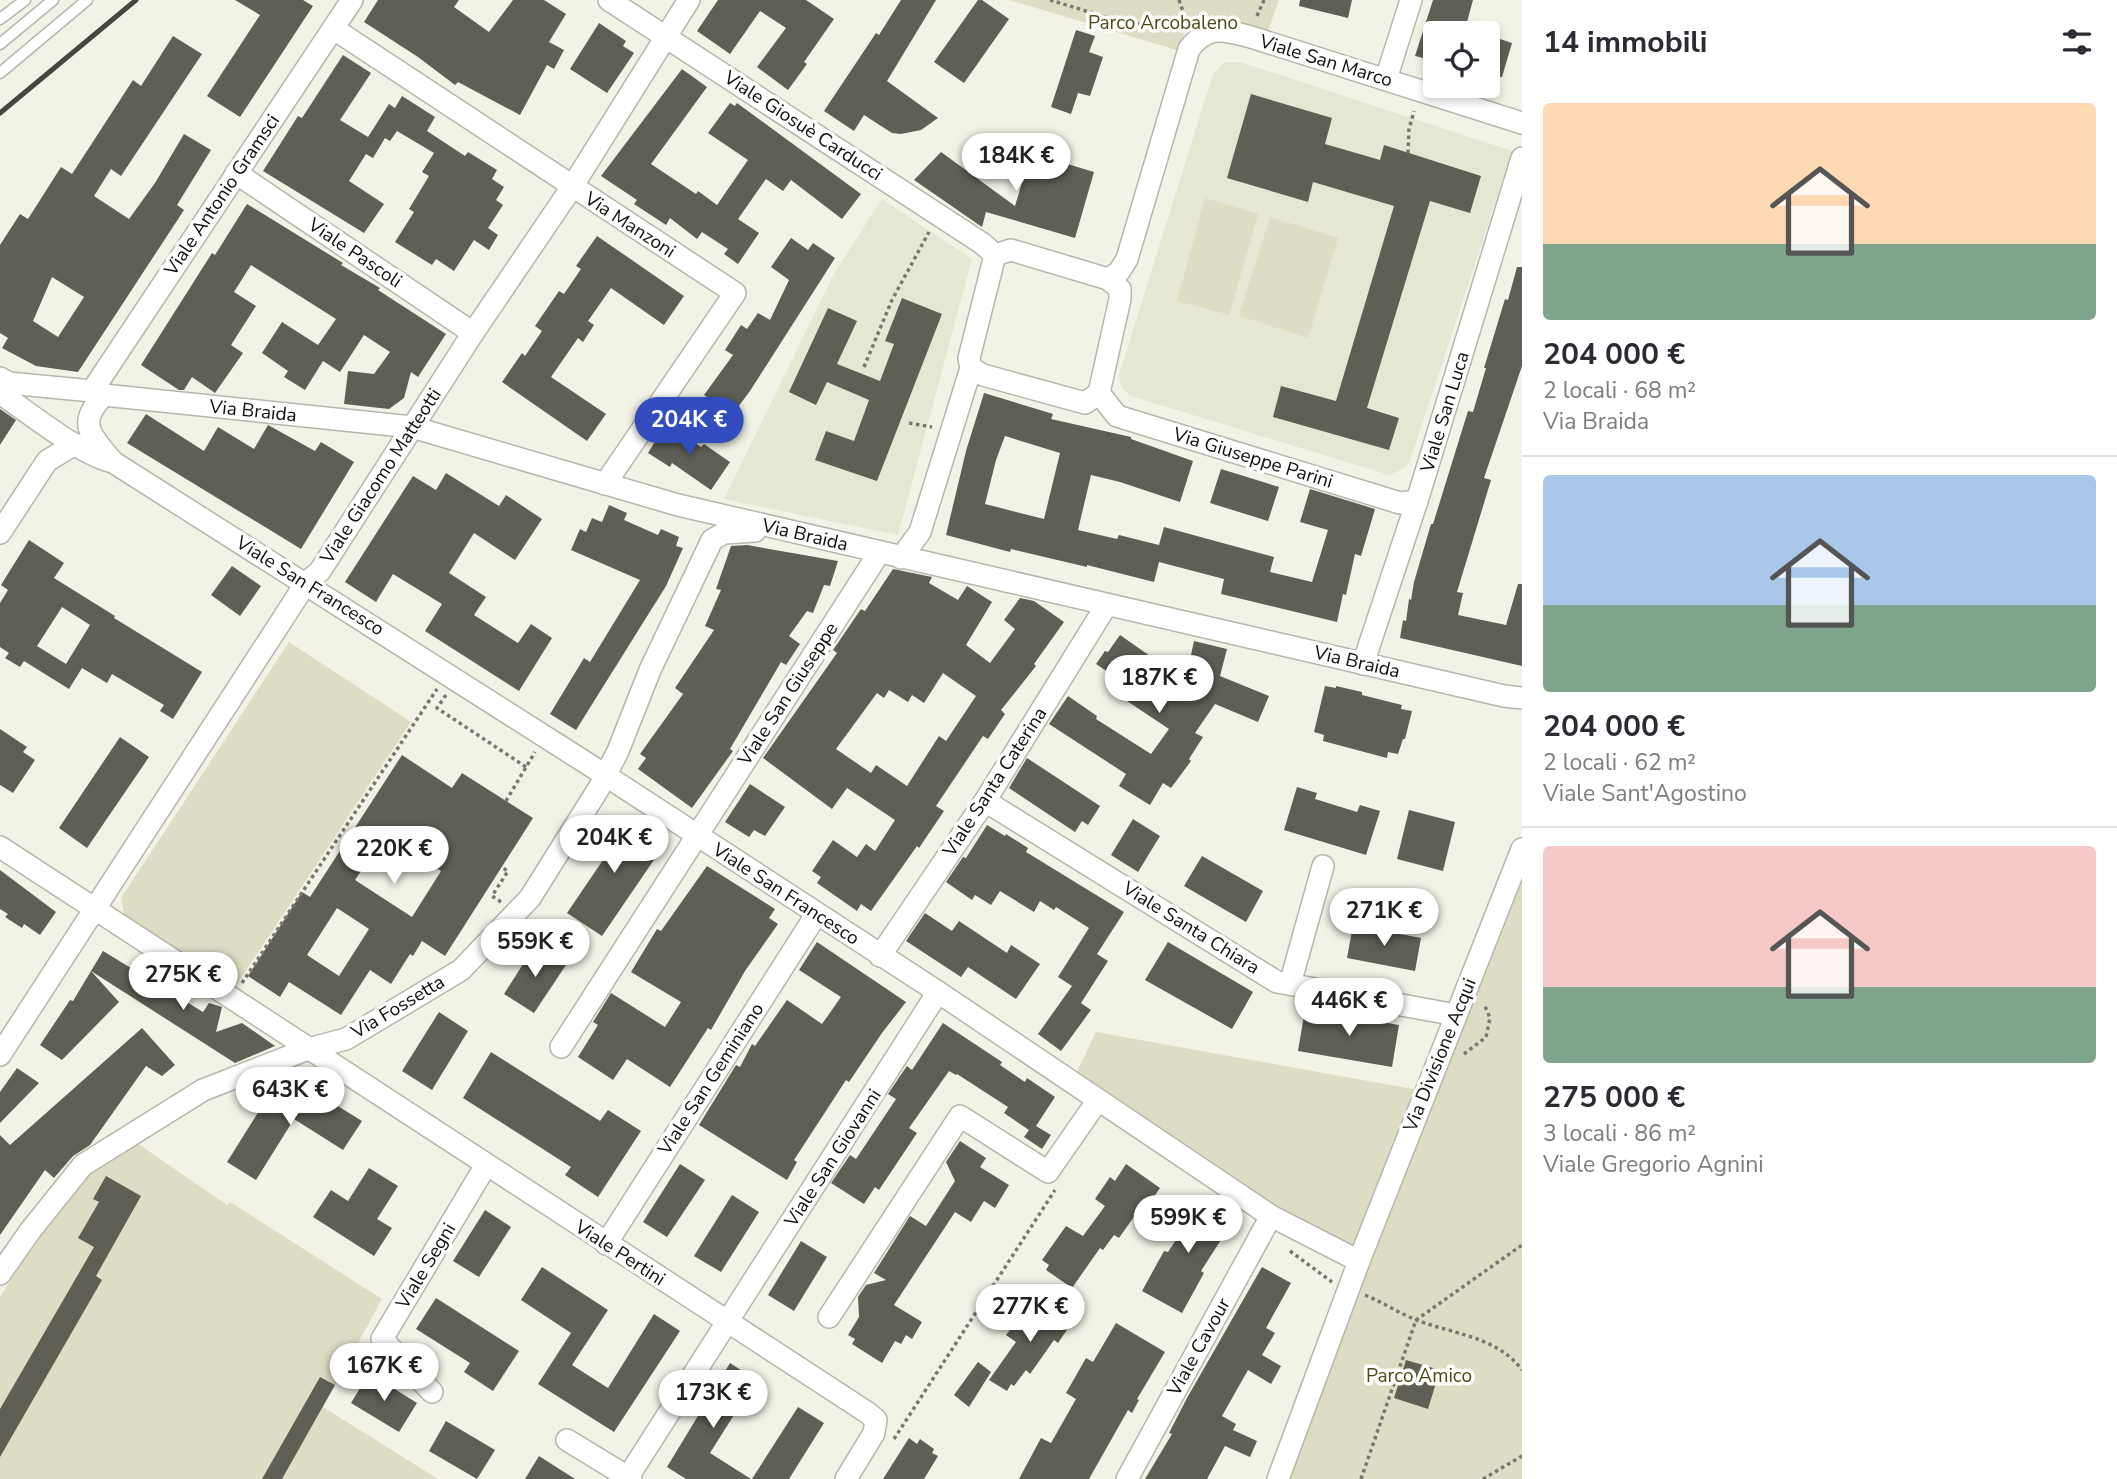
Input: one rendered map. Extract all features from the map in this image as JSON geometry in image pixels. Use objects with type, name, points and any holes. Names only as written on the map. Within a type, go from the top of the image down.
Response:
[{"type":"street","name":"Viale Antonio Gramsci","points":[[98,393],[236,173],[352,0]]},
{"type":"street","name":"Viale Giosuè Carducci","points":[[609,0],[983,244],[995,255]]},
{"type":"street","name":"Viale Giacomo Matteotti","points":[[0,1055],[306,583],[320,571],[473,332],[572,187],[689,0]]},
{"type":"street","points":[[1386,79],[1411,0]]},
{"type":"street","name":"Via Manzoni","points":[[334,29],[735,293],[605,484]]},
{"type":"street","name":"Viale San Marco","points":[[1108,279],[1119,272],[1128,259],[1189,49],[1197,39],[1209,32],[1223,30],[1251,37],[1522,122]]},
{"type":"street","name":"Viale San Luca","points":[[1363,663],[1418,501],[1522,158]]},
{"type":"street","name":"Viale Pascoli","points":[[236,173],[473,332]]},
{"type":"street","points":[[901,558],[920,532],[971,368],[969,358],[995,255],[1011,250],[1108,279],[1120,289],[1099,393],[1085,403],[983,375],[971,368]]},
{"type":"street","name":"Via Braida","points":[[0,378],[9,383],[412,427],[654,498],[770,527],[1513,697],[1522,716]]},
{"type":"street","name":"Viale San Francesco","points":[[0,393],[75,444],[100,459],[113,462],[545,736],[938,992],[1271,1216],[1359,1261]]},
{"type":"street","points":[[98,393],[87,424],[89,432],[113,462]]},
{"type":"street","name":"Via Giuseppe Parini","points":[[1099,393],[1117,416],[1401,503],[1418,501]]},
{"type":"street","points":[[0,533],[47,461],[75,444]]},
{"type":"street","points":[[654,498],[658,506],[695,520],[712,540],[724,533],[743,530],[759,532],[770,527]]},
{"type":"street","name":"Via Fossetta","points":[[0,1274],[30,1230],[83,1165],[203,1090],[308,1049],[346,1039],[460,970],[530,898],[606,776],[650,670],[712,540]]},
{"type":"street","name":"Viale San Giuseppe","points":[[561,1047],[879,552]]},
{"type":"street","name":"Viale Santa Caterina","points":[[880,956],[985,801],[1106,606]]},
{"type":"street","name":"Viale Santa Chiara","points":[[985,801],[1277,982],[1456,1015]]},
{"type":"street","name":"Viale Pertini","points":[[0,847],[876,1420],[874,1433],[845,1479]]},
{"type":"street","name":"Via Divisione Acqui","points":[[1278,1479],[1359,1261],[1522,849]]},
{"type":"street","points":[[1290,984],[1323,866]]},
{"type":"street","name":"Viale San Geminiano","points":[[606,1244],[817,915]]},
{"type":"street","name":"Viale San Giovanni","points":[[629,1478],[938,992]]},
{"type":"street","points":[[829,1317],[960,1116],[1048,1172],[1098,1100]]},
{"type":"street","name":"Viale Segni","points":[[432,1392],[382,1339],[486,1165]]},
{"type":"street","name":"Viale Cavour","points":[[1127,1479],[1271,1216]]},
{"type":"street","points":[[567,1440],[629,1478]]},
{"type":"lane","points":[[0,19],[24,0]]},
{"type":"lane","points":[[0,44],[53,0]]},
{"type":"lane","points":[[0,73],[87,0]]},
{"type":"path","points":[[1051,0],[1132,25],[1185,17]]},
{"type":"path","points":[[1179,0],[1187,22]]},
{"type":"path","points":[[1258,16],[1264,0]]},
{"type":"path","points":[[1408,153],[1409,129],[1414,111]]},
{"type":"path","points":[[864,367],[892,299],[939,215]]},
{"type":"path","points":[[232,999],[440,684]]},
{"type":"path","points":[[449,690],[437,708],[526,767]]},
{"type":"path","points":[[506,801],[545,736]]},
{"type":"path","points":[[501,867],[508,871],[492,896],[503,903],[497,913],[508,920]]},
{"type":"path","points":[[890,1444],[1056,1188]]},
{"type":"path","points":[[1360,1479],[1416,1320],[1522,1245]]},
{"type":"path","points":[[1366,1296],[1416,1320],[1487,1342],[1514,1359],[1522,1370]]},
{"type":"path","points":[[1483,1479],[1490,1478],[1522,1456]]},
{"type":"shaded area","points":[[1224,62],[1240,62],[1512,151],[1410,461],[1403,469],[1389,475],[1131,396],[1123,389],[1118,378],[1213,74]]},
{"type":"shaded area","points":[[882,199],[972,259],[898,535],[724,499],[835,272]]},
{"type":"green space","name":"Parco Arcobaleno","points":[[1009,0],[1279,0],[1267,34],[1222,20],[1186,30],[1177,50]]},
{"type":"green space","points":[[1205,198],[1258,214],[1229,315],[1177,301]]},
{"type":"green space","points":[[1270,217],[1338,238],[1308,338],[1239,316]]},
{"type":"green space","points":[[289,642],[411,722],[235,987],[125,917],[121,898]]},
{"type":"green space","name":"Parco Amico","points":[[1522,838],[1522,1479],[1272,1479],[1352,1265],[1070,1086],[1096,1032],[1424,1091]]},
{"type":"green space","points":[[134,1141],[227,1205],[230,1202],[382,1299],[323,1407],[438,1479],[0,1479],[0,1297],[54,1212],[89,1174]]},
{"type":"building","points":[[235,0],[303,0],[313,6],[240,117],[207,96],[260,15]]},
{"type":"building","points":[[378,0],[459,0],[454,7],[489,32],[513,0],[544,0],[566,14],[549,42],[564,50],[554,69],[547,65],[520,115],[458,82],[455,85],[364,22]]},
{"type":"building","points":[[718,0],[806,0],[834,19],[788,90],[757,67],[786,28],[760,11],[730,54],[697,31]]},
{"type":"building","points":[[901,0],[936,0],[887,81],[938,118],[921,130],[901,134],[892,133],[864,115],[854,131],[824,111]]},
{"type":"building","points":[[978,0],[1009,19],[964,83],[934,62]]},
{"type":"building","points":[[1300,0],[1352,0],[1348,18],[1299,6]]},
{"type":"building","points":[[1433,0],[1473,0],[1467,21],[1426,21]]},
{"type":"building","points":[[599,23],[626,41],[623,46],[634,53],[607,93],[570,69]]},
{"type":"building","points":[[1076,30],[1095,36],[1089,52],[1103,57],[1090,96],[1078,93],[1071,114],[1051,107]]},
{"type":"building","points":[[1423,31],[1423,58],[1415,56]]},
{"type":"building","points":[[173,36],[202,54],[121,176],[111,169],[94,196],[129,219],[155,183],[184,134],[211,150],[177,205],[184,210],[78,372],[36,366],[2,348],[8,338],[0,333],[0,245],[20,214],[28,219],[61,167],[72,174],[133,80],[141,86]],"holes":[[[52,277],[84,297],[58,337],[33,321]]]},
{"type":"building","points":[[1500,39],[1512,43],[1500,77]]},
{"type":"building","points":[[343,55],[371,73],[340,120],[368,137],[389,104],[395,108],[402,96],[435,117],[427,131],[465,156],[468,152],[497,170],[492,179],[504,187],[496,200],[503,205],[488,228],[498,235],[489,250],[474,240],[454,271],[436,259],[432,265],[395,242],[414,212],[409,209],[429,176],[422,172],[434,153],[397,131],[390,141],[385,138],[373,158],[366,154],[349,181],[384,204],[364,233],[263,171],[298,116],[302,118]]},
{"type":"building","points":[[682,69],[707,87],[651,164],[717,205],[748,160],[708,133],[730,103],[735,106],[737,103],[861,194],[842,219],[791,180],[783,191],[766,179],[738,219],[759,233],[738,264],[724,254],[728,249],[702,232],[697,239],[670,218],[666,225],[634,204],[637,200],[601,176]]},
{"type":"building","points":[[1251,94],[1332,118],[1325,144],[1380,160],[1384,145],[1481,176],[1470,213],[1430,201],[1367,408],[1399,418],[1389,450],[1273,417],[1281,386],[1336,401],[1394,206],[1313,182],[1308,202],[1227,178]]},
{"type":"building","points":[[941,152],[1015,206],[1031,153],[1094,172],[1075,238],[986,212],[982,227],[914,180]]},
{"type":"building","points":[[247,204],[343,263],[341,265],[380,288],[378,290],[446,334],[418,377],[411,372],[404,398],[389,409],[344,404],[348,371],[374,374],[390,352],[364,335],[340,372],[323,361],[305,390],[284,377],[288,371],[262,353],[282,322],[318,345],[336,319],[251,265],[234,292],[256,306],[231,345],[243,353],[215,393],[192,377],[184,390],[179,390],[141,365],[212,253],[215,255]]},
{"type":"building","points":[[597,236],[684,296],[664,325],[611,288],[588,321],[594,325],[583,342],[578,338],[551,377],[606,414],[587,441],[502,382],[522,353],[525,356],[542,331],[535,326],[559,291],[564,294],[581,269],[576,266]]},
{"type":"building","points":[[791,238],[808,250],[813,243],[835,258],[732,415],[704,395],[733,355],[725,350],[741,325],[747,329],[758,313],[770,320],[789,280],[771,267]]},
{"type":"building","points":[[1517,267],[1522,267],[1522,366],[1484,478],[1491,480],[1457,592],[1463,593],[1458,615],[1506,625],[1518,584],[1522,584],[1522,666],[1400,638],[1431,524],[1468,411],[1473,412],[1484,368]]},
{"type":"building","points":[[902,298],[942,314],[877,481],[815,460],[826,431],[854,441],[869,400],[827,382],[816,405],[789,392],[828,308],[857,321],[837,364],[880,381],[894,344],[885,341]]},
{"type":"building","points":[[984,393],[1053,414],[1051,419],[1131,437],[1193,461],[1180,502],[1091,475],[1078,530],[1117,539],[1119,535],[1159,545],[1164,527],[1274,557],[1270,572],[1312,582],[1328,530],[1300,522],[1310,489],[1375,509],[1361,556],[1355,554],[1337,622],[1221,594],[1224,579],[1159,562],[1154,582],[1011,549],[1010,552],[946,535],[966,451]],"holes":[[[1005,436],[1060,453],[1044,519],[985,504]]]},
{"type":"building","points":[[0,409],[16,420],[0,445]]},
{"type":"building","points":[[146,414],[204,451],[218,427],[254,449],[268,425],[315,451],[321,442],[354,462],[301,549],[127,443]]},
{"type":"building","points":[[666,424],[701,447],[704,444],[730,462],[711,490],[672,463],[670,467],[648,453]]},
{"type":"building","points":[[1221,469],[1279,487],[1268,521],[1210,503]]},
{"type":"building","points":[[446,473],[499,506],[506,495],[542,519],[515,560],[474,533],[449,573],[486,597],[474,615],[518,643],[531,624],[552,638],[519,691],[425,631],[442,604],[393,574],[376,602],[345,582],[413,476],[436,490]]},
{"type":"building","points":[[609,505],[627,513],[624,520],[658,535],[661,529],[679,537],[676,546],[683,548],[666,586],[576,730],[550,714],[584,658],[590,662],[640,580],[571,550],[580,529],[586,532],[592,518],[602,522]]},
{"type":"building","points":[[29,540],[64,563],[54,578],[202,672],[173,719],[160,711],[164,705],[112,674],[107,683],[82,668],[69,689],[24,661],[20,667],[5,658],[9,653],[0,647],[0,603],[8,590],[1,585]],"holes":[[[62,607],[90,625],[66,664],[37,646]]]},
{"type":"building","points":[[747,545],[838,561],[830,586],[824,585],[813,613],[807,611],[789,636],[800,644],[786,665],[781,662],[730,749],[733,751],[692,808],[638,769],[646,758],[640,754],[683,694],[675,688],[714,630],[705,626],[721,590],[716,589],[731,546]]},
{"type":"building","points":[[232,566],[261,586],[240,616],[211,595]]},
{"type":"building","points":[[893,569],[932,577],[929,583],[958,600],[967,586],[992,602],[966,645],[990,663],[1015,629],[1004,620],[1020,598],[1034,601],[1064,622],[1034,664],[1036,666],[1001,710],[1005,714],[988,739],[983,736],[936,806],[944,811],[919,848],[917,846],[871,911],[861,904],[857,911],[817,883],[821,877],[812,871],[833,840],[857,857],[866,844],[875,851],[895,820],[847,788],[832,809],[763,758],[837,653],[833,650],[861,609],[865,611]],"holes":[[[943,673],[976,696],[946,741],[939,736],[907,786],[876,765],[871,773],[836,749],[877,693],[884,698],[889,690],[908,702],[912,695],[924,703]]]},
{"type":"building","points":[[1120,635],[1150,656],[1141,670],[1182,697],[1194,641],[1227,649],[1220,676],[1269,696],[1258,722],[1215,704],[1195,733],[1203,737],[1189,759],[1191,761],[1171,788],[1163,783],[1150,805],[1119,786],[1126,774],[1049,724],[1068,696],[1097,716],[1096,719],[1151,754],[1169,729],[1127,701],[1135,690],[1096,664]]},
{"type":"building","points":[[1325,686],[1362,692],[1362,695],[1402,705],[1401,709],[1412,711],[1398,754],[1388,752],[1387,758],[1323,741],[1324,735],[1314,732]]},
{"type":"building","points":[[0,729],[27,747],[23,752],[35,760],[13,793],[0,785]]},
{"type":"building","points":[[120,737],[149,757],[87,848],[59,828]]},
{"type":"building","points":[[402,755],[452,788],[462,773],[533,818],[445,956],[422,941],[413,956],[410,954],[391,984],[370,970],[341,1015],[289,982],[280,997],[248,976],[302,892],[310,897]],"holes":[[[385,835],[441,871],[412,917],[355,880]],[[337,908],[369,929],[339,976],[307,955]]]},
{"type":"building","points":[[1027,758],[1100,806],[1088,825],[1082,821],[1075,832],[1009,788]]},
{"type":"building","points":[[750,784],[785,807],[765,836],[754,830],[749,837],[725,822]]},
{"type":"building","points":[[1297,787],[1317,793],[1315,799],[1357,812],[1360,805],[1380,811],[1366,855],[1284,830]]},
{"type":"building","points":[[1409,810],[1455,822],[1443,871],[1397,859]]},
{"type":"building","points":[[614,816],[662,848],[602,936],[567,913],[603,860],[590,851]]},
{"type":"building","points":[[1133,819],[1160,836],[1138,872],[1111,855]]},
{"type":"building","points":[[987,825],[1005,836],[1006,834],[1028,848],[1026,852],[1124,912],[1097,954],[1108,961],[1081,1003],[1091,1010],[1061,1051],[1038,1034],[1072,986],[1058,977],[1089,928],[1056,907],[1054,910],[1040,901],[1034,912],[1000,891],[991,905],[975,895],[972,900],[946,882],[963,857],[966,858]]},
{"type":"building","points":[[1202,856],[1263,891],[1246,922],[1184,886]]},
{"type":"building","points":[[707,866],[775,909],[769,918],[778,924],[745,971],[711,1030],[708,1028],[670,1087],[627,1059],[613,1080],[578,1057],[598,1025],[593,1022],[611,993],[665,1027],[681,1002],[631,972],[657,929],[661,931]]},
{"type":"building","points":[[0,870],[56,912],[40,935],[24,924],[22,928],[5,917],[8,914],[0,909]]},
{"type":"building","points":[[925,913],[952,931],[959,921],[1007,953],[1011,945],[1040,964],[1016,999],[968,967],[961,977],[906,941]]},
{"type":"building","points":[[1353,925],[1421,938],[1415,971],[1347,958]]},
{"type":"building","points":[[817,942],[906,1002],[849,1082],[846,1080],[794,1160],[797,1162],[787,1180],[699,1125],[736,1065],[740,1067],[752,1044],[755,1046],[787,1000],[822,1024],[841,997],[799,970]]},
{"type":"building","points":[[1168,942],[1253,992],[1232,1029],[1145,980]]},
{"type":"building","points":[[535,945],[566,965],[534,1013],[504,994]]},
{"type":"building","points":[[103,951],[203,1012],[209,1003],[222,1007],[216,1032],[242,1023],[275,1046],[235,1063],[91,971]]},
{"type":"building","points":[[91,971],[119,1002],[62,1060],[40,1045],[70,1000],[73,1001]]},
{"type":"building","points":[[1305,1009],[1399,1025],[1392,1067],[1298,1051]]},
{"type":"building","points":[[439,1012],[468,1031],[432,1090],[402,1071]]},
{"type":"building","points":[[943,1023],[1002,1062],[1000,1065],[1025,1082],[1027,1078],[1055,1097],[1036,1126],[1051,1135],[1042,1149],[1024,1137],[1029,1130],[1004,1113],[1008,1107],[949,1071],[909,1128],[917,1133],[879,1190],[875,1187],[864,1204],[831,1183],[850,1155],[856,1159],[896,1099],[888,1094],[907,1066],[912,1070]]},
{"type":"building","points":[[142,1028],[175,1065],[162,1076],[146,1066],[90,1145],[73,1156],[54,1178],[45,1170],[0,1235],[0,1135],[10,1145]]},
{"type":"building","points":[[491,1052],[600,1121],[608,1110],[641,1131],[598,1197],[565,1175],[571,1167],[463,1098]]},
{"type":"building","points":[[17,1068],[39,1083],[0,1123],[0,1092]]},
{"type":"building","points":[[291,1085],[308,1096],[312,1090],[362,1121],[343,1150],[294,1119],[256,1180],[227,1162],[274,1087],[285,1095]]},
{"type":"building","points":[[960,1141],[986,1158],[980,1167],[1009,1185],[995,1208],[984,1201],[971,1222],[955,1212],[894,1305],[922,1322],[912,1339],[906,1335],[901,1344],[895,1341],[882,1363],[852,1344],[855,1339],[848,1335],[859,1317],[858,1297],[866,1285],[886,1280],[874,1273],[910,1216],[926,1226],[955,1181],[946,1162]]},
{"type":"building","points":[[680,1164],[705,1180],[667,1237],[643,1222]]},
{"type":"building","points":[[1126,1164],[1160,1188],[1147,1207],[1143,1204],[1119,1238],[1114,1235],[1103,1250],[1100,1248],[1072,1288],[1046,1270],[1049,1265],[1042,1260],[1066,1226],[1083,1236],[1105,1206],[1095,1199],[1110,1177],[1115,1181]]},
{"type":"building","points":[[369,1168],[398,1186],[377,1219],[392,1228],[374,1256],[313,1217],[331,1190],[348,1201]]},
{"type":"building","points":[[106,1176],[141,1196],[96,1276],[102,1280],[0,1457],[0,1409],[94,1247],[78,1238],[99,1202],[93,1199]]},
{"type":"building","points":[[732,1195],[759,1212],[721,1272],[694,1256]]},
{"type":"building","points":[[1198,1195],[1235,1218],[1201,1271],[1204,1273],[1182,1313],[1142,1291],[1164,1251],[1168,1252],[1191,1217],[1186,1214]]},
{"type":"building","points":[[485,1210],[511,1227],[479,1277],[453,1261]]},
{"type":"building","points":[[801,1241],[827,1257],[794,1311],[768,1295]]},
{"type":"building","points":[[542,1267],[608,1310],[572,1365],[608,1388],[654,1314],[680,1331],[614,1432],[538,1384],[571,1333],[521,1300]]},
{"type":"building","points":[[1262,1267],[1291,1283],[1266,1328],[1275,1333],[1262,1355],[1281,1366],[1271,1384],[1248,1370],[1222,1416],[1236,1424],[1233,1430],[1257,1441],[1250,1457],[1225,1446],[1207,1479],[1145,1479],[1172,1434],[1169,1433],[1187,1398]]},
{"type":"building","points":[[436,1298],[519,1351],[493,1391],[464,1372],[470,1363],[416,1329]]},
{"type":"building","points":[[1038,1300],[1071,1324],[1058,1343],[1054,1340],[1030,1374],[1026,1370],[1007,1391],[989,1380],[1016,1342],[1006,1335],[1022,1314],[1026,1317]]},
{"type":"building","points":[[1116,1323],[1165,1352],[1137,1399],[1139,1400],[1132,1413],[1128,1410],[1089,1479],[1019,1479],[1041,1438],[1051,1443],[1076,1399],[1066,1393],[1086,1358],[1093,1362]]},
{"type":"building","points":[[1406,1360],[1440,1370],[1428,1409],[1394,1398]]},
{"type":"building","points":[[978,1362],[991,1372],[969,1407],[954,1395]]},
{"type":"building","points":[[730,1363],[756,1380],[710,1453],[751,1479],[686,1479],[667,1467]]},
{"type":"building","points":[[369,1373],[417,1403],[399,1432],[351,1403]]},
{"type":"building","points":[[320,1377],[335,1385],[282,1479],[262,1479]]},
{"type":"building","points":[[798,1407],[824,1423],[789,1479],[752,1479]]},
{"type":"building","points":[[446,1421],[495,1450],[477,1479],[429,1451]]},
{"type":"building","points":[[909,1438],[917,1444],[920,1439],[934,1449],[932,1453],[938,1456],[924,1479],[883,1479]]},
{"type":"building","points":[[539,1456],[575,1479],[525,1479]]},
{"type":"railway","points":[[0,113],[136,0]]}]
